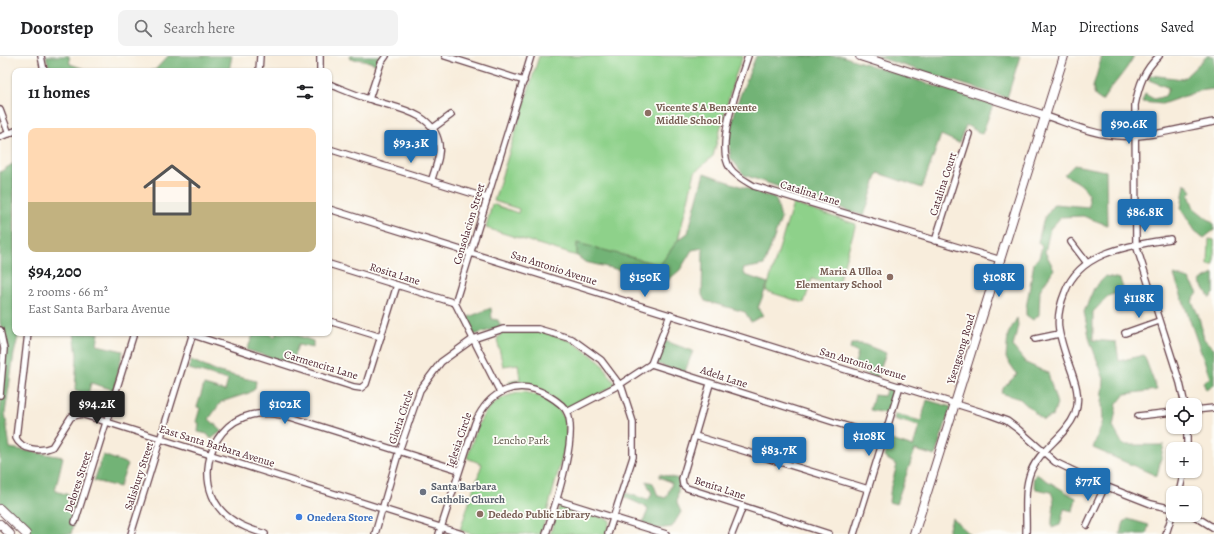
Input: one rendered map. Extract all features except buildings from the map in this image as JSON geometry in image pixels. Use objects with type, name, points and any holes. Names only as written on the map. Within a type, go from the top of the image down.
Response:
[{"type":"main road","points":[[860,56],[1046,116]]},
{"type":"main road","name":"Ysengsong Road","points":[[914,534],[1064,56]]},
{"type":"main road","points":[[0,509],[26,534]]},
{"type":"main road","points":[[0,524],[10,534]]},
{"type":"street","points":[[40,56],[43,68]]},
{"type":"street","points":[[259,68],[260,56]]},
{"type":"street","points":[[320,56],[320,68]]},
{"type":"street","points":[[369,99],[380,63],[386,56]]},
{"type":"street","points":[[445,56],[524,81]]},
{"type":"street","name":"Consolacion Street","points":[[455,302],[531,56]]},
{"type":"street","name":"Catalina Lane","points":[[748,56],[726,126],[724,144],[725,159],[730,168],[754,186],[1001,260]]},
{"type":"street","points":[[1160,56],[1144,74],[1138,89],[1135,105],[1136,245],[1159,321],[1180,382],[1183,398]]},
{"type":"street","points":[[332,85],[369,99],[411,112],[425,120],[433,128],[438,141],[439,156],[432,179]]},
{"type":"street","points":[[0,110],[12,132],[0,137]]},
{"type":"street","points":[[433,128],[451,115]]},
{"type":"street","points":[[1046,116],[1095,133],[1119,136],[1135,136],[1214,122]]},
{"type":"street","name":"Catalina Court","points":[[935,241],[969,134]]},
{"type":"street","points":[[332,150],[432,179],[487,198]]},
{"type":"street","name":"San Antonio Avenue","points":[[332,210],[956,403],[1007,421],[1055,462],[1105,486],[1166,509]]},
{"type":"street","points":[[1026,534],[1027,483],[1031,470],[1044,452],[1068,425],[1075,414],[1078,398],[1059,334],[1059,307],[1068,283],[1087,263],[1107,253],[1136,245],[1170,239]]},
{"type":"street","points":[[1070,242],[1087,263]]},
{"type":"street","name":"Rosita Lane","points":[[332,265],[455,302]]},
{"type":"street","name":"Carmencita Lane","points":[[199,336],[357,388],[366,384],[397,285]]},
{"type":"street","points":[[455,302],[500,392]]},
{"type":"street","points":[[546,534],[570,443],[567,412],[619,385],[651,364],[670,315]]},
{"type":"street","points":[[1125,333],[1159,321]]},
{"type":"street","points":[[332,322],[381,337]]},
{"type":"street","name":"Gloria Circle","points":[[375,534],[399,451],[420,390],[441,362],[473,338],[503,329],[538,329],[572,339],[601,360],[619,385],[633,422],[633,457],[608,534]]},
{"type":"street","points":[[0,330],[4,349],[0,394]]},
{"type":"street","points":[[1035,339],[1059,334]]},
{"type":"street","name":"East Santa Barbara Avenue","points":[[28,336],[16,438],[18,443],[23,446],[36,449],[47,449],[52,447],[71,417],[77,414],[210,454],[462,534]]},
{"type":"street","name":"Delores Street","points":[[76,522],[133,336]]},
{"type":"street","name":"Salisbury Street","points":[[131,534],[192,336]]},
{"type":"street","name":"Adela Lane","points":[[651,364],[710,384],[884,438]]},
{"type":"street","name":"Benita Lane","points":[[710,384],[682,479],[683,485],[687,488],[829,534]]},
{"type":"street","points":[[854,534],[900,386]]},
{"type":"street","name":"Iglesia Circle","points":[[439,534],[475,422],[482,408],[500,392],[524,387],[540,390],[554,399],[567,412]]},
{"type":"street","points":[[1202,409],[1214,408]]},
{"type":"street","points":[[265,534],[233,521],[219,508],[210,491],[207,472],[210,454],[219,436],[232,423],[250,415],[268,412],[287,416],[459,470]]},
{"type":"street","points":[[1138,416],[1166,413]]},
{"type":"street","points":[[695,436],[868,489]]},
{"type":"street","points":[[1087,525],[1105,486]]},
{"type":"street","points":[[556,500],[666,534]]},
{"type":"street","points":[[732,534],[743,506]]},
{"type":"street","points":[[1202,520],[1214,527]]},
{"type":"street","points":[[1166,534],[1170,522]]},
{"type":"green space","points":[[46,56],[69,56],[70,64],[81,68],[49,68]]},
{"type":"green space","points":[[168,56],[232,56],[230,68],[157,68]]},
{"type":"green space","points":[[349,56],[384,56],[378,65],[364,60],[350,59]]},
{"type":"green space","points":[[539,56],[743,56],[734,79],[713,156],[695,172],[678,240],[660,265],[577,243],[577,256],[486,228],[492,204],[518,213],[519,209],[494,201]]},
{"type":"green space","points":[[756,56],[842,56],[993,105],[982,134],[966,125],[959,143],[941,135],[922,188],[878,173],[864,216],[744,175],[730,157],[729,134],[738,101]]},
{"type":"green space","points":[[874,56],[1020,56],[1007,98]]},
{"type":"green space","points":[[1102,56],[1134,56],[1127,68],[1102,101],[1095,96],[1093,87]]},
{"type":"green space","points":[[1207,56],[1214,56],[1214,89],[1199,91],[1162,104],[1142,102],[1145,94],[1154,99],[1165,96],[1169,88],[1149,80],[1150,75],[1183,79]]},
{"type":"green space","points":[[12,164],[12,336],[18,336],[5,413],[10,448],[63,457],[55,491],[80,498],[71,534],[32,534],[0,502],[0,413],[6,349],[0,322],[0,172]]},
{"type":"green space","points":[[1074,165],[1106,171],[1107,225],[1083,216],[1061,217],[1050,229],[1045,252],[1054,269],[1040,290],[1039,315],[1033,320],[1026,315],[1026,308],[1034,263],[1039,257],[1042,247],[1038,242],[1044,218],[1054,204],[1089,207],[1088,195],[1083,186],[1064,175]]},
{"type":"green space","points":[[704,173],[776,199],[781,219],[764,265],[743,269],[745,275],[768,283],[758,308],[763,315],[751,322],[745,312],[705,301],[702,295],[703,248],[692,250],[680,270],[667,281],[585,262],[577,256],[577,243],[660,265],[678,240],[688,233]]},
{"type":"green space","points":[[1185,183],[1192,191],[1189,195],[1194,208],[1214,224],[1214,230],[1204,238],[1195,231],[1181,208]]},
{"type":"green space","points":[[793,204],[856,224],[837,287],[812,279],[804,303],[766,291]]},
{"type":"green space","points":[[1209,239],[1214,240],[1214,265],[1208,265]]},
{"type":"green space","points":[[1214,274],[1214,294],[1210,298],[1200,281]]},
{"type":"green space","points":[[1174,275],[1189,279],[1198,293],[1192,301],[1199,317],[1204,339],[1214,349],[1214,385],[1206,390],[1203,382],[1210,378]]},
{"type":"green space","points":[[1106,276],[1120,279],[1123,288],[1120,292],[1108,296],[1093,312],[1093,340],[1116,342],[1119,361],[1144,355],[1157,390],[1125,394],[1117,404],[1113,427],[1123,445],[1164,445],[1157,476],[1093,448],[1103,421],[1102,404],[1104,379],[1090,341],[1084,312],[1094,288]]},
{"type":"green space","points":[[491,308],[492,319],[498,320],[501,327],[474,335],[466,318]]},
{"type":"green space","points":[[1017,318],[1018,325],[1013,347],[1026,363],[1048,373],[1057,404],[1053,416],[1043,420],[1020,399],[1001,393],[1004,387],[1017,374],[1006,358],[1008,334]]},
{"type":"green space","points":[[538,330],[571,341],[600,361],[616,385],[567,410],[540,389],[510,388],[509,382],[520,379],[518,364],[503,366],[497,339],[503,331]]},
{"type":"green space","points":[[74,336],[98,336],[97,345],[123,351],[114,390],[91,383],[88,395],[75,390],[77,355]]},
{"type":"green space","points":[[253,336],[299,336],[313,341],[313,348],[298,345],[291,364],[247,350]]},
{"type":"green space","points":[[665,341],[693,351],[684,374],[655,363]]},
{"type":"green space","points":[[851,344],[863,344],[886,353],[877,377],[853,369],[858,353],[850,349]]},
{"type":"green space","points":[[191,360],[215,371],[256,381],[255,389],[249,393],[221,402],[209,419],[222,431],[211,439],[207,434],[198,432],[199,423],[196,422],[200,408],[197,407],[204,385],[225,391],[228,380],[189,369]]},
{"type":"green space","points":[[887,388],[897,390],[889,414],[870,410],[874,395],[884,396]]},
{"type":"green space","name":"Lencho Park","points":[[524,392],[544,398],[551,403],[562,414],[565,422],[566,443],[541,534],[472,534],[460,530],[482,464],[467,458],[479,423],[484,414],[499,400],[510,395]]},
{"type":"green space","points":[[927,400],[951,407],[935,456],[915,450],[896,504],[889,502],[891,486],[897,465],[884,457],[889,439],[913,447],[919,426],[894,419],[895,414],[921,421]]},
{"type":"green space","points":[[103,455],[128,464],[119,487],[94,481]]},
{"type":"green space","points":[[660,474],[679,479],[677,503],[681,512],[672,527],[655,529],[643,522],[648,510],[644,506],[624,497],[623,492],[648,500],[652,494],[646,481],[653,483],[658,496],[666,498],[672,483],[660,477]]},
{"type":"green space","points":[[1036,474],[1076,498],[1073,511],[1064,509],[1060,525],[1052,528],[1054,505],[1053,497],[1051,492],[1036,489],[1033,480]]},
{"type":"green space","points":[[560,504],[610,520],[606,534],[550,534]]},
{"type":"green space","points":[[952,518],[970,534],[947,534]]},
{"type":"green space","points":[[1128,519],[1149,525],[1146,534],[1120,534],[1124,522]]},
{"type":"place","name":"Vicente S A Benavente Middle School","points":[[648,113]]},
{"type":"place","name":"Maria A Ulloa Elementary School","points":[[890,277]]},
{"type":"place","name":"Santa Barbara Catholic Church","points":[[423,492]]},
{"type":"place","name":"Dededo Public Library","points":[[480,514]]},
{"type":"place","name":"Onedera Store","points":[[299,517]]}]
